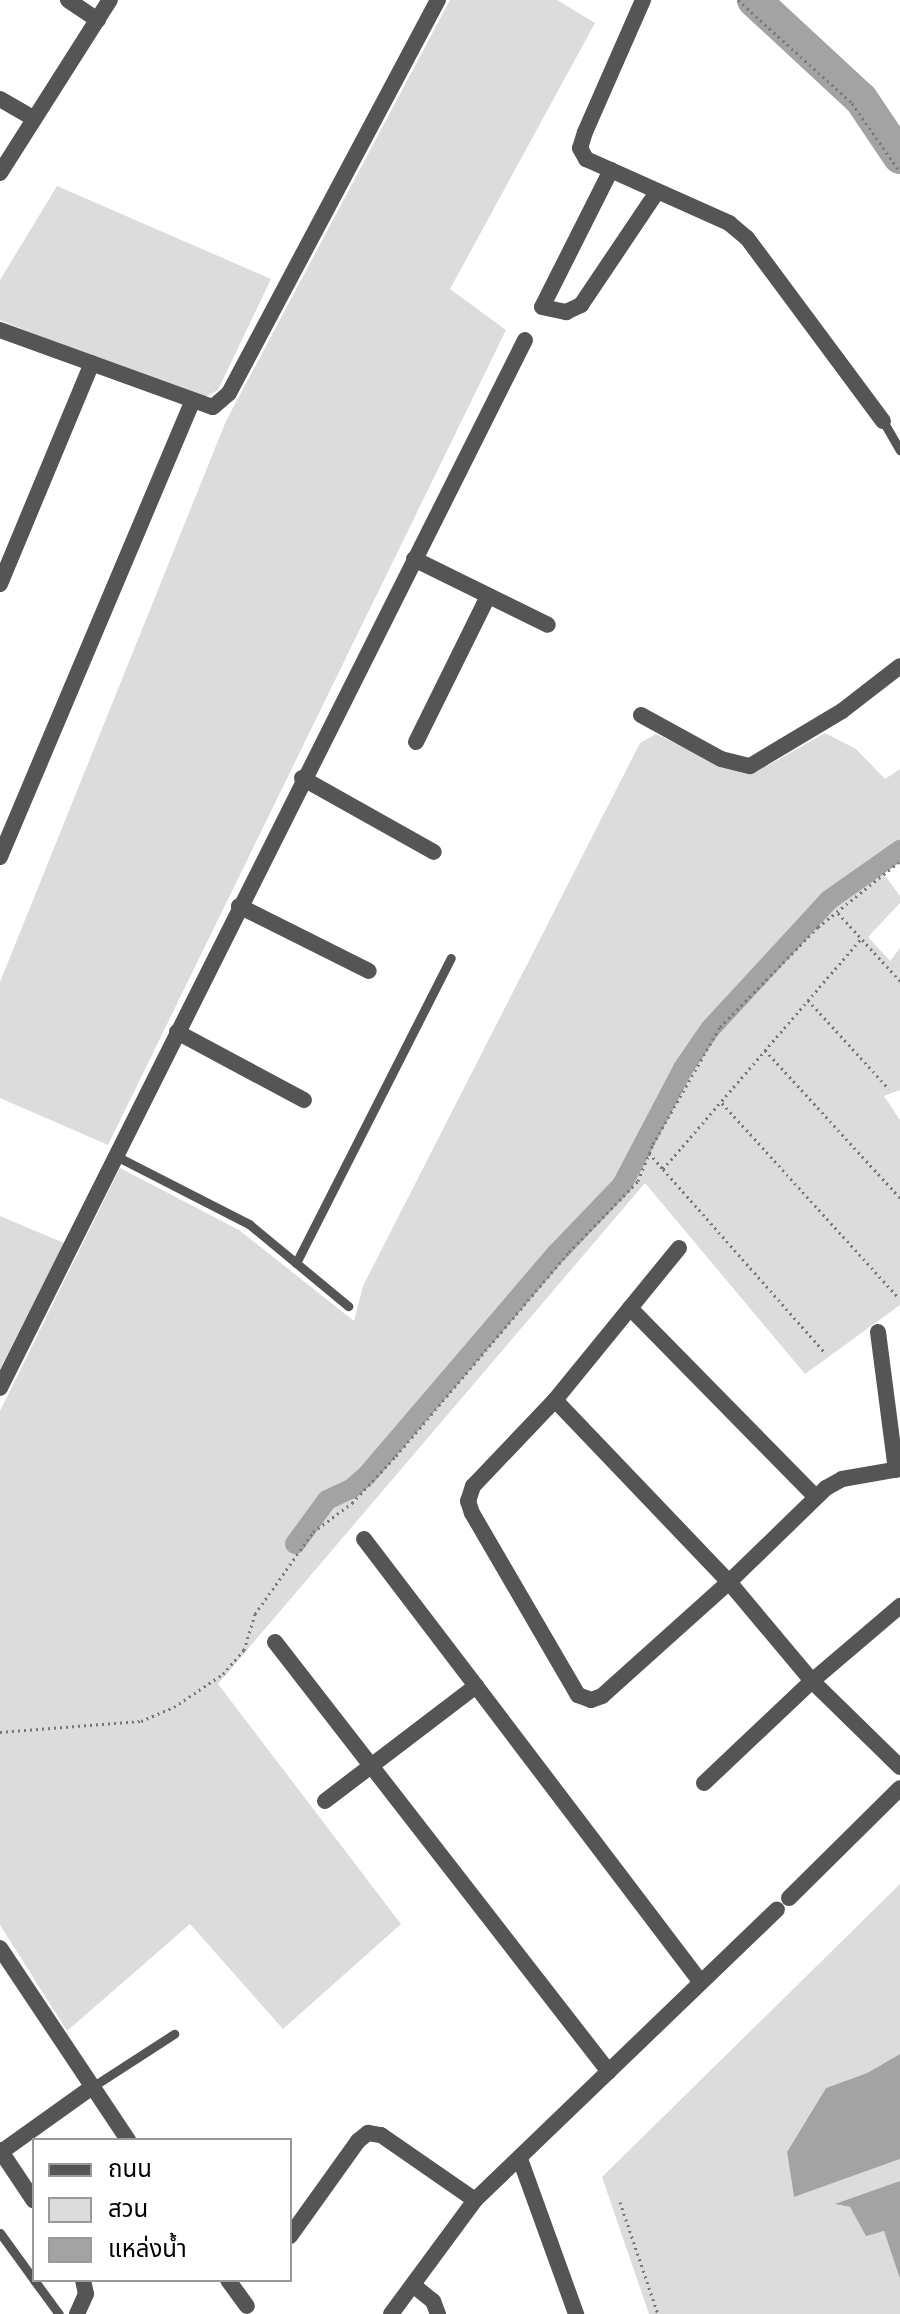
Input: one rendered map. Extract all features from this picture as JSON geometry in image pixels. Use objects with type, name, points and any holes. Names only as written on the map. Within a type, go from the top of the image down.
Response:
[{"type":"street","points":[[68,0],[98,20]]},
{"type":"street","points":[[0,173],[110,0]]},
{"type":"street","points":[[0,330],[192,402],[213,407],[229,393],[438,0]]},
{"type":"street","points":[[643,0],[580,148],[586,159],[729,223],[747,238],[883,421]]},
{"type":"street","points":[[0,99],[34,119]]},
{"type":"street","points":[[611,170],[542,307],[566,312],[581,305],[657,192]]},
{"type":"street","points":[[0,1388],[302,778],[525,340]]},
{"type":"street","points":[[0,584],[92,363]]},
{"type":"street","points":[[0,857],[7,823],[192,402]]},
{"type":"street","points":[[414,559],[548,625]]},
{"type":"street","points":[[416,742],[488,596]]},
{"type":"street","points":[[641,715],[721,759],[750,766],[842,711],[900,666]]},
{"type":"street","points":[[302,778],[434,852]]},
{"type":"street","points":[[239,906],[369,971]]},
{"type":"street","points":[[177,1032],[304,1100]]},
{"type":"street","points":[[679,1248],[555,1400],[473,1486],[468,1501],[472,1513],[578,1695],[591,1700],[602,1696],[729,1582],[816,1497],[842,1479],[898,1469],[878,1332]]},
{"type":"street","points":[[630,1308],[816,1497]]},
{"type":"street","points":[[555,1400],[729,1582],[812,1681],[900,1767]]},
{"type":"street","points":[[364,1539],[701,1982]]},
{"type":"street","points":[[704,1783],[812,1681],[900,1606]]},
{"type":"street","points":[[275,1642],[609,2072]]},
{"type":"street","points":[[325,1801],[476,1686]]},
{"type":"street","points":[[391,2314],[475,2200],[900,1788]]},
{"type":"street","points":[[0,1948],[127,2138]]},
{"type":"street","points":[[32,2199],[6,2170],[1,2151],[92,2087]]},
{"type":"street","points":[[292,2233],[358,2141],[368,2133],[381,2135],[475,2200]]},
{"type":"street","points":[[520,2159],[576,2314]]},
{"type":"street","points":[[77,2314],[86,2294],[83,2282]]},
{"type":"street","points":[[229,2282],[247,2306]]},
{"type":"street","points":[[413,2285],[433,2301],[438,2314]]},
{"type":"lane","points":[[883,421],[900,450]]},
{"type":"lane","points":[[296,1263],[451,958]]},
{"type":"lane","points":[[116,1156],[249,1224],[348,1306]]},
{"type":"lane","points":[[92,2087],[174,2034]]},
{"type":"lane","points":[[0,2233],[32,2277]]},
{"type":"lane","points":[[35,2282],[59,2314]]},
{"type":"path","points":[[738,0],[852,103],[900,172]]},
{"type":"path","points":[[0,1732],[141,1721],[174,1707],[223,1674],[244,1650],[255,1614],[313,1532],[352,1503],[396,1456],[569,1252],[624,1199],[638,1181],[649,1153],[720,1027],[837,911],[900,861]]},
{"type":"path","points":[[837,911],[900,981]]},
{"type":"path","points":[[663,1169],[861,939]]},
{"type":"path","points":[[808,1000],[889,1089]]},
{"type":"path","points":[[765,1050],[900,1198]]},
{"type":"path","points":[[721,1102],[897,1296]]},
{"type":"path","points":[[649,1153],[825,1353]]},
{"type":"path","points":[[620,2202],[658,2314]]},
{"type":"green space","points":[[450,0],[557,0],[595,23],[450,289],[506,330],[108,1145],[0,1098],[0,982],[226,421]]},
{"type":"green space","points":[[57,186],[271,279],[218,390],[203,398],[193,398],[0,320],[0,280]]},
{"type":"green space","points":[[825,733],[856,749],[885,779],[900,769],[900,854],[880,869],[900,896],[900,903],[868,937],[890,961],[900,948],[900,1090],[884,1096],[900,1120],[900,1305],[805,1374],[645,1183],[218,1684],[401,1924],[283,2029],[190,1924],[67,2031],[0,1925],[0,1411],[120,1168],[239,1230],[354,1321],[363,1286],[640,743],[656,734],[719,764],[750,769],[769,765]]},
{"type":"green space","points":[[0,1216],[64,1243],[0,1369]]},
{"type":"green space","points":[[900,1884],[900,2054],[867,2073],[826,2088],[787,2152],[794,2197],[900,2159],[900,2181],[838,2205],[850,2207],[866,2235],[884,2231],[900,2279],[900,2314],[649,2314],[602,2177]]},
{"type":"water","points":[[900,2054],[900,2159],[794,2197],[787,2152],[826,2088],[867,2073]]},
{"type":"water","points":[[900,2181],[900,2279],[884,2231],[866,2236],[850,2207],[835,2204]]},
{"type":"waterway","points":[[754,0],[861,99],[900,157]]},
{"type":"waterway","points":[[295,1544],[327,1500],[351,1489],[367,1475],[556,1254],[622,1185],[684,1067],[710,1029],[829,900],[900,850]]}]
